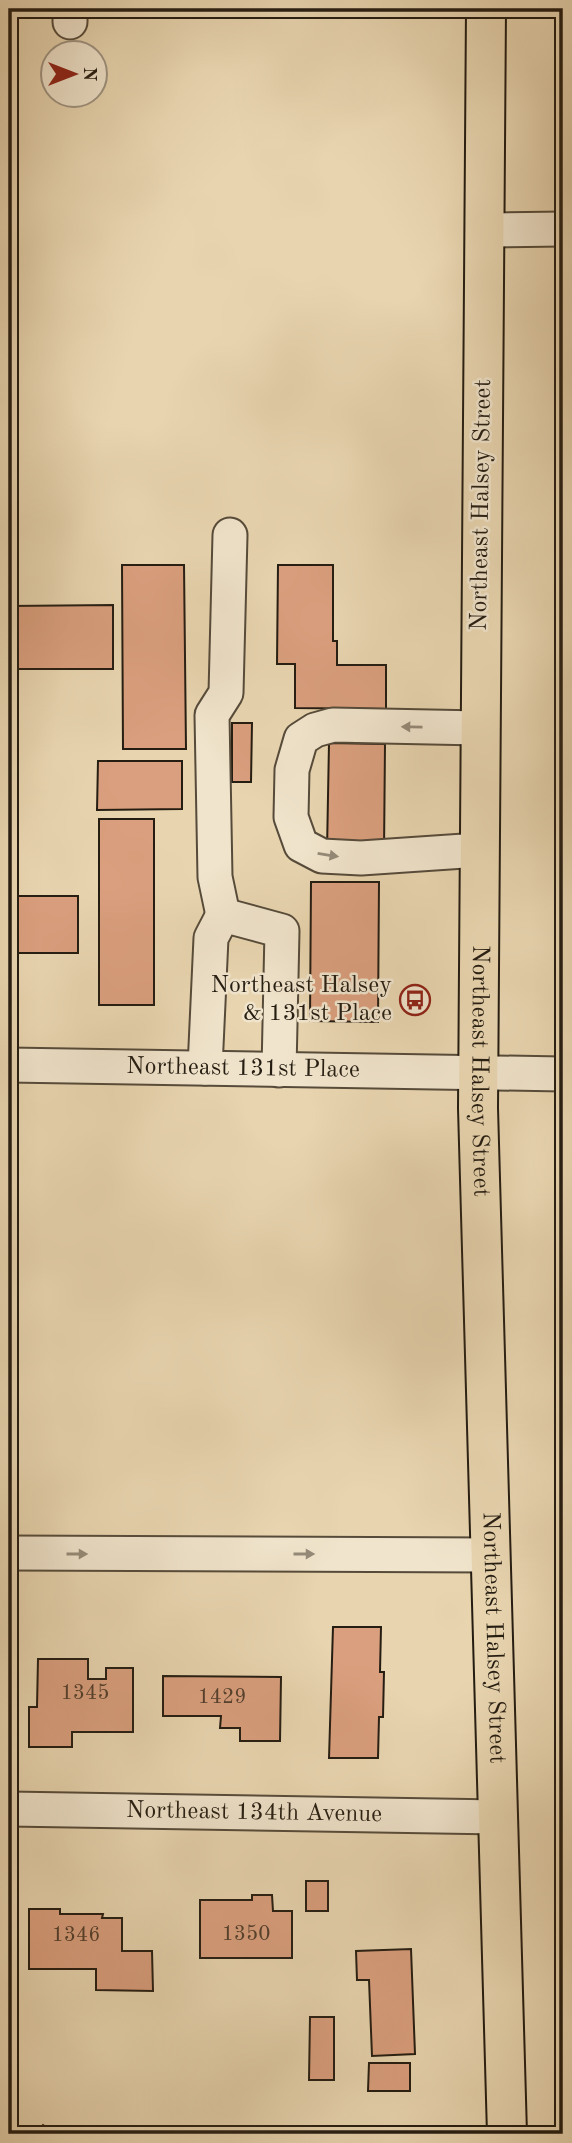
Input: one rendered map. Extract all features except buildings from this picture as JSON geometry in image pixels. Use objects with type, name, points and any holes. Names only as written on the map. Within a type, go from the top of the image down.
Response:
[{"type":"main road","name":"Northeast Halsey Street","points":[[486,9],[478,1073],[507,2134]]},
{"type":"street","points":[[484,230],[563,229]]},
{"type":"street","points":[[205,1068],[211,938],[223,915],[215,877],[212,715],[226,693],[230,535]]},
{"type":"street","points":[[479,850],[361,858],[322,856],[301,845],[291,817],[292,771],[301,739],[315,730],[332,725],[480,728]]},
{"type":"street","points":[[223,915],[282,931],[279,1070]]},
{"type":"street","name":"Northeast 131st Place","points":[[9,1065],[563,1074]]},
{"type":"street","points":[[9,1553],[490,1555]]},
{"type":"street","name":"Northeast 134th Avenue","points":[[9,1809],[499,1817]]},
{"type":"place","name":"Northeast Halsey & 131st Place","points":[[415,1000]]}]
